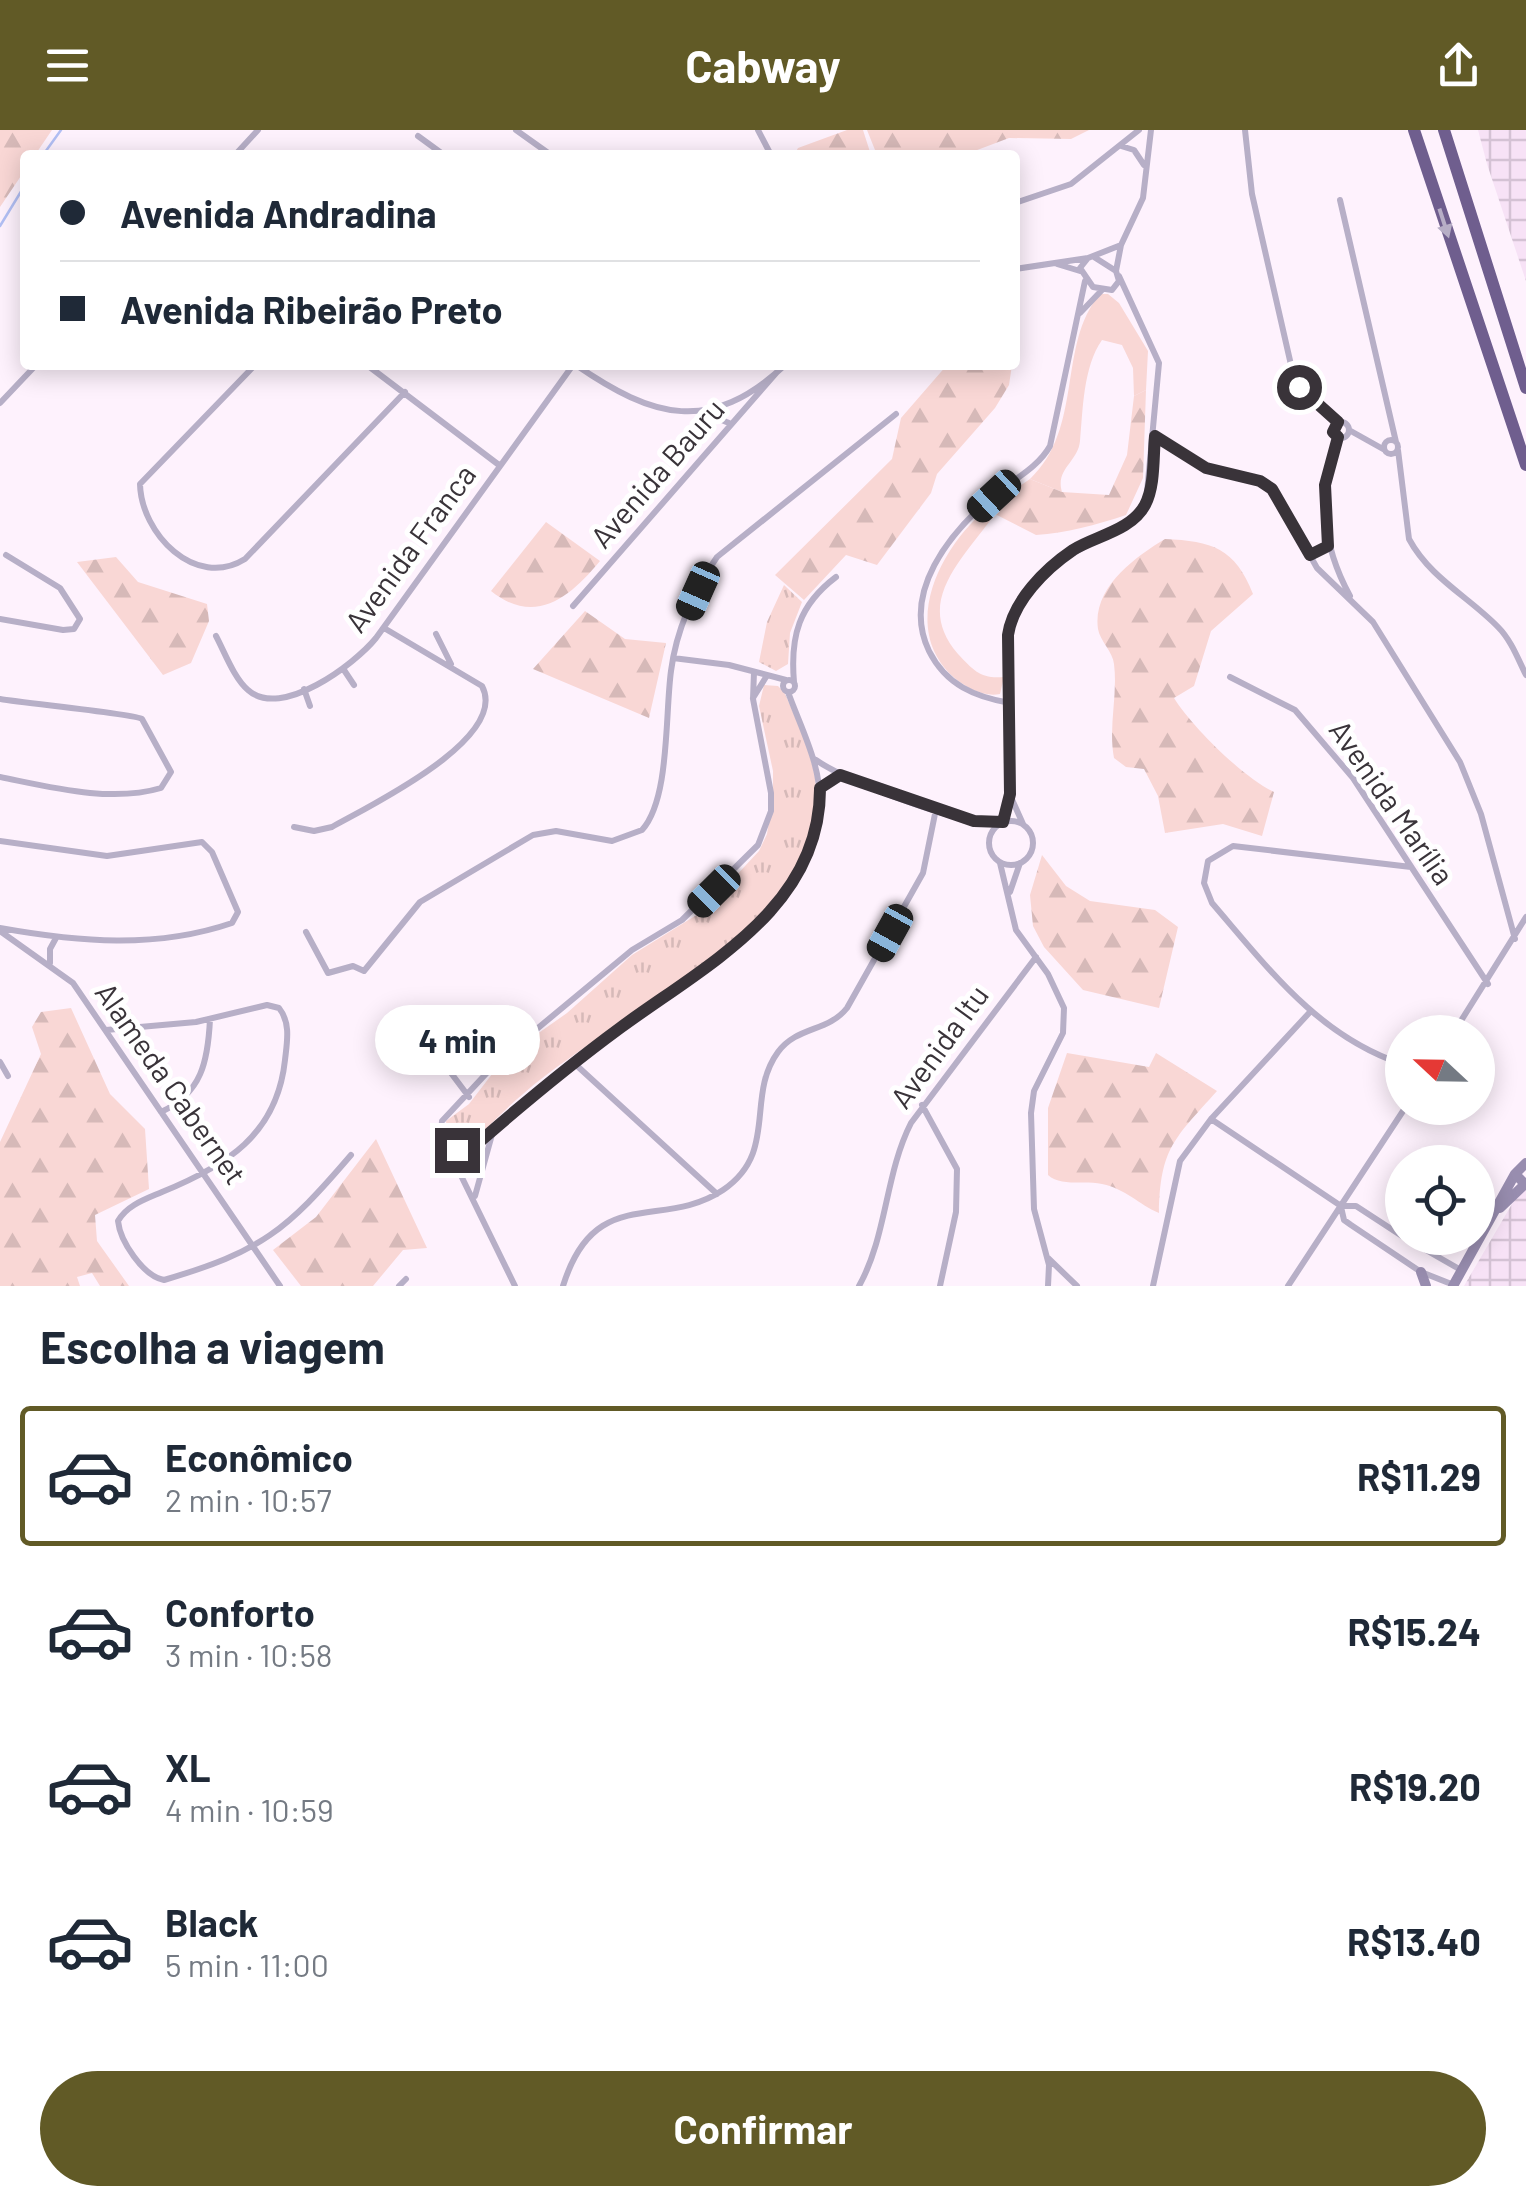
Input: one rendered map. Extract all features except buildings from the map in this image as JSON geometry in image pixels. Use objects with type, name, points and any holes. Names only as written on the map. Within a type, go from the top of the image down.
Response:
[{"type":"highway","points":[[1414,130],[1526,464]]},
{"type":"highway","points":[[1444,130],[1526,388]]},
{"type":"main road","points":[[1499,1209],[1525,1185],[1522,1165]]},
{"type":"main road","points":[[1454,1285],[1522,1165]]},
{"type":"main road","points":[[1421,1272],[1426,1286]]},
{"type":"street","points":[[239,150],[258,130]]},
{"type":"street","points":[[516,130],[544,150]]},
{"type":"street","points":[[1020,201],[1071,184],[1140,130]]},
{"type":"street","points":[[1076,318],[1108,290],[1118,274],[1122,245],[1139,213],[1151,130]]},
{"type":"street","points":[[1245,130],[1252,194],[1294,378],[1306,396],[1338,422],[1345,423],[1349,430],[1390,446]]},
{"type":"street","points":[[418,136],[437,150]]},
{"type":"street","points":[[1121,146],[1134,150],[1145,166]]},
{"type":"street","points":[[1340,200],[1392,422],[1390,446],[1402,472],[1409,539],[1416,552],[1476,612],[1497,625],[1526,675]]},
{"type":"street","points":[[1020,268],[1091,258],[1122,245]]},
{"type":"street","points":[[1080,271],[1091,258]]},
{"type":"street","points":[[1066,1274],[1048,1285],[1047,1257],[1034,1208],[1031,1113],[1034,1091],[1065,1023],[1059,994],[1012,920],[1010,894],[1000,862],[990,852],[990,837],[1001,823],[1010,794],[1008,635],[1013,615],[1043,577],[1074,549],[1140,512],[1150,492],[1160,363],[1118,274],[1091,258]]},
{"type":"street","points":[[1051,262],[1080,271],[1086,281],[1130,305]]},
{"type":"street","points":[[1010,703],[974,694],[936,662],[921,626],[923,593],[940,555],[963,525],[1043,458],[1056,428],[1086,281]]},
{"type":"street","points":[[0,402],[31,370]]},
{"type":"street","points":[[248,370],[140,484],[145,507],[172,552],[187,563],[212,567],[245,559],[405,392]]},
{"type":"street","points":[[375,370],[498,465]]},
{"type":"street","name":"Avenida Franca","points":[[216,636],[249,692],[275,697],[304,689],[344,670],[384,628],[498,465],[571,370]]},
{"type":"street","points":[[583,370],[622,396],[651,409],[686,412],[721,405],[780,370]]},
{"type":"street","name":"Avenida Bauru","points":[[572,606],[778,372]]},
{"type":"street","points":[[721,405],[719,419],[732,421]]},
{"type":"street","points":[[721,405],[732,421]]},
{"type":"street","points":[[306,932],[328,972],[352,966],[366,970],[420,902],[533,835],[556,831],[612,841],[642,830],[658,798],[673,658],[686,616],[717,557],[896,414]]},
{"type":"street","points":[[1338,422],[1333,432],[1338,437]]},
{"type":"street","points":[[1349,430],[1338,437],[1325,485],[1328,546],[1350,597]]},
{"type":"street","points":[[1155,436],[1206,468],[1260,481],[1272,489],[1326,579],[1374,622],[1460,762],[1481,814],[1515,939]]},
{"type":"street","points":[[1310,555],[1328,546]]},
{"type":"street","points":[[0,619],[64,630],[74,629],[80,619],[60,588],[6,555]]},
{"type":"street","points":[[448,1148],[466,1149],[753,932],[809,850],[820,812],[820,788],[815,760],[789,685],[799,618],[816,592],[836,577]]},
{"type":"street","points":[[294,826],[314,831],[332,828],[430,771],[474,728],[487,703],[482,686],[384,628]]},
{"type":"street","points":[[436,634],[452,666]]},
{"type":"street","points":[[673,658],[754,672],[789,685]]},
{"type":"street","points":[[344,670],[354,685]]},
{"type":"street","points":[[516,1286],[440,1136],[442,1121],[469,1097],[502,1057],[632,950],[682,920],[758,845],[771,811],[771,792],[752,699],[754,672]]},
{"type":"street","name":"Avenida Marília","points":[[1230,677],[1295,710],[1353,778],[1488,984]]},
{"type":"street","points":[[752,699],[771,678]]},
{"type":"street","points":[[304,689],[310,706]]},
{"type":"street","points":[[0,699],[80,712],[135,714],[142,719],[172,772],[162,788],[130,792],[67,789],[0,777]]},
{"type":"street","points":[[815,760],[848,779]]},
{"type":"street","points":[[820,788],[840,775],[974,821],[1023,824]]},
{"type":"street","points":[[1010,794],[1033,841],[1030,854],[1020,863],[1010,894]]},
{"type":"street","points":[[563,1286],[577,1254],[610,1222],[635,1211],[718,1194],[752,1160],[767,1076],[778,1052],[799,1033],[830,1025],[856,993],[923,873],[936,809]]},
{"type":"street","points":[[974,821],[990,837]]},
{"type":"street","points":[[0,841],[107,856],[202,842],[212,852],[236,902],[232,923],[206,932],[121,942],[0,929]]},
{"type":"street","points":[[1385,1056],[1346,1038],[1310,1012],[1212,904],[1204,883],[1208,862],[1224,849],[1244,845],[1411,867]]},
{"type":"street","points":[[1000,862],[1020,863]]},
{"type":"street","points":[[1466,1015],[1526,917]]},
{"type":"street","name":"Alameda Cabernet","points":[[0,929],[73,983],[280,1286]]},
{"type":"street","points":[[50,964],[50,949],[56,938]]},
{"type":"street","name":"Avenida Itu","points":[[859,1286],[870,1262],[899,1146],[922,1105],[1036,956]]},
{"type":"street","points":[[106,1030],[210,1019],[274,1006],[286,1021],[284,1068],[267,1119],[243,1151],[207,1175],[128,1209],[118,1221],[121,1234],[148,1274],[158,1279],[255,1248],[306,1210],[351,1155]]},
{"type":"street","points":[[1153,1286],[1162,1257],[1175,1176],[1190,1145],[1310,1012]]},
{"type":"street","points":[[161,1112],[185,1099],[203,1072],[210,1019]]},
{"type":"street","points":[[116,1044],[128,1028]]},
{"type":"street","points":[[424,1037],[469,1097]]},
{"type":"street","points":[[0,1062],[8,1076]]},
{"type":"street","points":[[575,1064],[718,1194]]},
{"type":"street","points":[[922,1105],[957,1169],[956,1212],[940,1286]]},
{"type":"street","points":[[1211,1119],[1341,1206],[1356,1206],[1385,1225]]},
{"type":"street","points":[[1288,1286],[1394,1125]]},
{"type":"street","points":[[474,1197],[495,1128]]},
{"type":"street","points":[[1341,1206],[1344,1220],[1421,1272],[1454,1285]]},
{"type":"street","points":[[1380,1242],[1385,1235]]},
{"type":"street","points":[[1406,1259],[1408,1255]]},
{"type":"street","points":[[1435,1255],[1462,1270]]},
{"type":"street","points":[[1047,1257],[1077,1286]]},
{"type":"street","points":[[400,1286],[406,1279]]},
{"type":"shaded area","points":[[1478,130],[1526,130],[1526,281],[1487,164]]},
{"type":"shaded area","points":[[1526,1180],[1526,1286],[1464,1286],[1482,1255],[1495,1255],[1495,1233]]},
{"type":"green space","points":[[0,130],[52,130],[38,150],[20,150],[20,177],[0,207]]},
{"type":"green space","points":[[847,130],[863,130],[869,150],[797,150]]},
{"type":"green space","points":[[867,130],[1089,130],[1071,139],[1009,138],[977,150],[875,150]]},
{"type":"green space","points":[[1100,294],[1108,294],[1119,303],[1148,351],[1146,390],[1134,396],[1133,368],[1122,345],[1102,340],[1087,376],[1080,441],[1064,471],[1062,492],[1030,479],[1058,436],[1079,337]]},
{"type":"green space","points":[[943,370],[1011,370],[1009,385],[995,408],[937,474],[931,493],[877,565],[846,555],[804,600],[775,575],[892,459],[901,418]]},
{"type":"green space","points":[[1146,390],[1143,478],[1126,515],[1036,535],[991,512],[989,507],[1030,479],[1062,492],[1109,495],[1127,455],[1134,396]]},
{"type":"green space","points":[[989,507],[992,518],[946,583],[940,617],[946,635],[969,665],[978,673],[1004,677],[1000,694],[994,695],[977,692],[957,680],[939,660],[930,638],[928,614],[941,566],[954,544]]},
{"type":"green space","points":[[546,522],[600,561],[565,595],[538,607],[507,601],[491,591]]},
{"type":"green space","points":[[1165,539],[1196,542],[1220,550],[1238,566],[1253,594],[1211,631],[1194,686],[1174,698],[1220,751],[1274,792],[1262,836],[1223,824],[1165,833],[1158,796],[1144,769],[1126,767],[1114,758],[1114,664],[1099,633],[1098,614],[1118,575]]},
{"type":"green space","points":[[116,557],[138,582],[207,604],[209,621],[191,663],[163,675],[77,562]]},
{"type":"green space","points":[[784,585],[802,602],[790,633],[788,664],[776,671],[759,662],[767,622]]},
{"type":"green space","points":[[585,611],[625,639],[666,643],[649,718],[533,669]]},
{"type":"green space","points":[[764,685],[778,686],[784,692],[815,778],[815,820],[802,858],[780,893],[717,953],[545,1076],[473,1139],[465,1144],[448,1140],[446,1121],[469,1104],[499,1065],[567,1013],[632,955],[703,911],[759,851],[767,834],[773,796],[773,771],[759,706]]},
{"type":"green space","points":[[1042,855],[1066,886],[1090,901],[1155,910],[1178,927],[1159,1008],[1083,990],[1044,947],[1033,926],[1030,895]]},
{"type":"green space","points":[[71,1008],[110,1094],[145,1129],[149,1189],[95,1215],[97,1241],[129,1286],[100,1286],[92,1273],[77,1277],[80,1286],[0,1286],[0,1142],[41,1054],[32,1027],[41,1012]]},
{"type":"green space","points":[[1067,1053],[1149,1067],[1156,1053],[1217,1091],[1173,1145],[1163,1173],[1159,1213],[1110,1186],[1060,1181],[1048,1175],[1048,1108]]},
{"type":"green space","points":[[376,1139],[427,1248],[403,1250],[373,1286],[301,1286],[273,1250],[316,1217]]},
{"type":"waterway","points":[[47,150],[61,130]]},
{"type":"waterway","points":[[0,226],[20,193]]},
{"type":"route","points":[[457,1150],[478,1143],[618,1030],[753,932],[789,885],[809,850],[820,812],[820,788],[829,780],[840,775],[974,821],[1003,822],[1010,794],[1009,625],[1030,591],[1058,562],[1140,512],[1150,492],[1155,436],[1206,468],[1260,481],[1285,505],[1310,555],[1328,546],[1325,485],[1338,437],[1333,428],[1338,422],[1299,387]]}]
